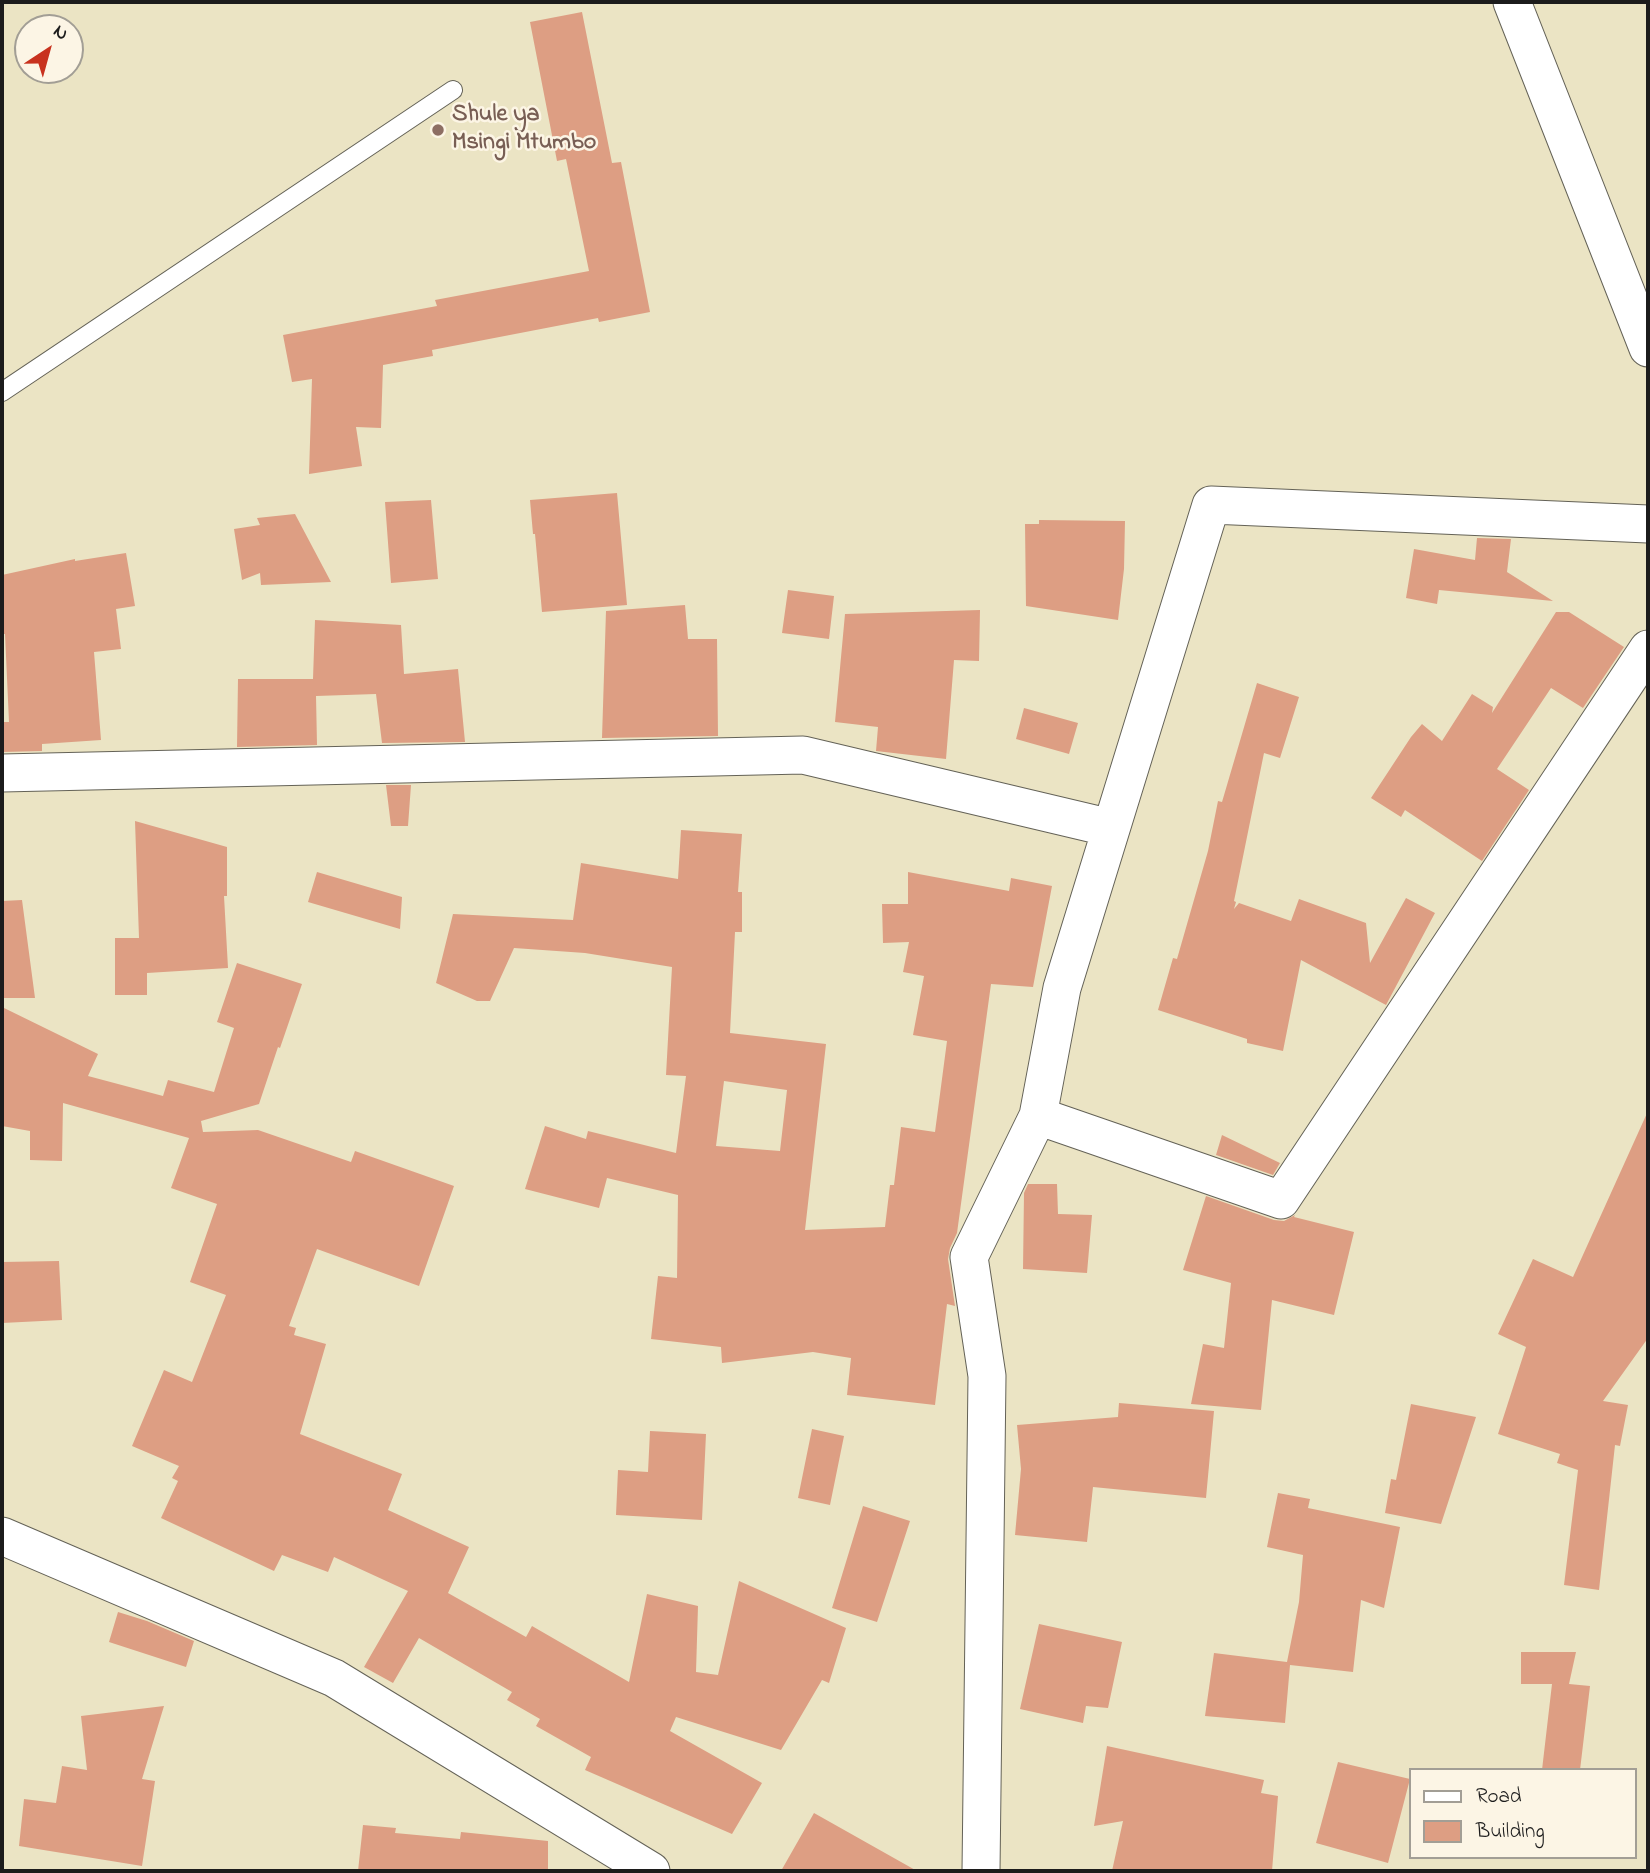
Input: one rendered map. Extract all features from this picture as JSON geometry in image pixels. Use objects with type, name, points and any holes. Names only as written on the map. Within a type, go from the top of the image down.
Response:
[{"type":"street","points":[[1512,2],[1648,348]]},
{"type":"street","points":[[981,1871],[987,1376],[969,1257],[1038,1116],[1062,988],[1210,505],[1648,524]]},
{"type":"street","points":[[1038,1116],[1281,1200],[1648,649]]},
{"type":"street","points":[[2,773],[803,755],[1111,828]]},
{"type":"street","points":[[2,1536],[334,1678],[652,1871]]},
{"type":"lane","points":[[2,392],[453,90]]},
{"type":"building","points":[[582,12],[612,163],[621,162],[650,312],[599,322],[598,318],[432,350],[433,356],[383,365],[381,428],[356,427],[362,466],[309,474],[312,379],[292,382],[283,335],[437,306],[435,300],[589,271],[566,159],[557,161],[530,22]]},
{"type":"building","points":[[617,493],[627,605],[542,612],[530,500]]},
{"type":"building","points":[[431,500],[438,579],[391,583],[385,502]]},
{"type":"building","points":[[295,514],[331,582],[261,585],[260,573],[242,580],[234,529],[260,525],[257,518]]},
{"type":"building","points":[[1039,520],[1125,521],[1124,569],[1118,620],[1026,606],[1025,524],[1039,524]]},
{"type":"building","points":[[1477,538],[1511,539],[1507,572],[1553,601],[1439,590],[1437,604],[1406,598],[1414,549],[1475,560]]},
{"type":"building","points":[[126,553],[135,606],[116,609],[121,649],[94,652],[101,740],[42,744],[42,751],[2,752],[2,722],[9,722],[5,634],[2,634],[2,575],[75,559]]},
{"type":"building","points":[[788,590],[834,596],[829,639],[782,633]]},
{"type":"building","points":[[685,605],[688,639],[717,639],[718,736],[602,738],[606,611]]},
{"type":"building","points":[[980,610],[979,661],[954,660],[946,759],[876,751],[878,727],[835,722],[845,614]]},
{"type":"building","points":[[1556,612],[1569,612],[1624,647],[1583,708],[1551,688],[1497,769],[1529,790],[1482,861],[1405,810],[1401,817],[1371,798],[1422,724],[1442,741],[1472,694],[1493,707],[1492,713]]},
{"type":"building","points":[[315,620],[401,625],[404,674],[458,669],[465,742],[382,743],[376,694],[316,696],[317,745],[237,747],[238,679],[313,679]]},
{"type":"building","points":[[1257,683],[1299,697],[1280,758],[1264,753],[1234,909],[1239,903],[1291,921],[1299,899],[1366,923],[1370,963],[1406,898],[1435,913],[1386,1005],[1301,960],[1283,1051],[1247,1043],[1247,1039],[1158,1010],[1173,958],[1177,959],[1208,851],[1218,801],[1222,802]]},
{"type":"building","points":[[1024,708],[1078,723],[1069,754],[1016,739]]},
{"type":"building","points":[[386,785],[411,785],[408,826],[391,826]]},
{"type":"building","points":[[135,821],[227,847],[227,896],[224,896],[228,968],[147,973],[147,995],[115,995],[115,938],[139,938]]},
{"type":"building","points":[[681,830],[742,834],[738,892],[742,892],[742,932],[735,932],[730,1033],[826,1044],[805,1230],[885,1227],[890,1185],[894,1185],[901,1127],[935,1132],[947,1041],[913,1035],[924,976],[903,972],[909,942],[883,943],[882,904],[908,904],[908,872],[1009,891],[1011,878],[1052,886],[1033,987],[991,984],[957,1233],[948,1259],[955,1306],[947,1304],[935,1405],[847,1395],[851,1358],[813,1352],[722,1363],[721,1347],[651,1339],[658,1276],[677,1278],[678,1195],[607,1178],[599,1208],[525,1189],[545,1126],[586,1139],[588,1131],[676,1153],[686,1076],[666,1075],[672,967],[585,953],[514,948],[490,1001],[477,1001],[436,983],[453,914],[573,920],[581,863],[678,879]],"holes":[[[724,1081],[787,1090],[780,1151],[716,1146]]]},
{"type":"building","points":[[317,872],[402,897],[400,929],[308,902]]},
{"type":"building","points":[[22,900],[35,998],[2,998],[2,901]]},
{"type":"building","points":[[237,963],[302,984],[259,1104],[201,1121],[203,1132],[258,1130],[351,1162],[355,1151],[454,1186],[419,1286],[317,1249],[289,1326],[296,1328],[294,1335],[326,1344],[300,1434],[402,1474],[388,1510],[469,1547],[448,1593],[526,1637],[532,1626],[629,1682],[647,1594],[698,1606],[696,1672],[718,1675],[739,1581],[846,1628],[829,1683],[822,1680],[781,1750],[676,1717],[670,1731],[762,1783],[732,1834],[585,1770],[591,1757],[536,1726],[540,1719],[507,1700],[512,1692],[419,1638],[393,1683],[364,1667],[408,1591],[334,1557],[328,1572],[282,1555],[274,1571],[161,1518],[178,1481],[172,1478],[179,1466],[132,1446],[164,1370],[192,1382],[226,1295],[190,1282],[217,1204],[171,1188],[189,1138],[63,1103],[62,1161],[30,1160],[30,1131],[2,1126],[2,1007],[98,1054],[88,1076],[163,1096],[168,1080],[214,1092],[234,1028],[217,1022]]},
{"type":"building","points":[[1648,1111],[1648,1338],[1603,1401],[1628,1405],[1620,1446],[1615,1445],[1599,1590],[1564,1585],[1578,1470],[1557,1463],[1560,1454],[1498,1434],[1526,1347],[1498,1334],[1533,1259],[1573,1277]]},
{"type":"building","points":[[1222,1135],[1280,1163],[1273,1175],[1216,1155]]},
{"type":"building","points":[[1028,1184],[1057,1184],[1058,1214],[1092,1215],[1087,1273],[1023,1269],[1024,1193]]},
{"type":"building","points":[[1206,1196],[1274,1220],[1284,1221],[1295,1215],[1294,1217],[1354,1232],[1334,1315],[1272,1300],[1261,1410],[1191,1404],[1203,1344],[1224,1348],[1231,1283],[1183,1270]]},
{"type":"building","points":[[59,1261],[62,1320],[2,1323],[2,1262]]},
{"type":"building","points":[[1119,1403],[1214,1411],[1206,1498],[1093,1487],[1087,1542],[1015,1535],[1021,1469],[1017,1425],[1118,1417]]},
{"type":"building","points":[[1411,1404],[1476,1417],[1441,1524],[1385,1513],[1391,1479],[1396,1480]]},
{"type":"building","points":[[812,1429],[844,1436],[830,1505],[798,1498]]},
{"type":"building","points":[[650,1431],[706,1434],[702,1520],[616,1515],[618,1470],[648,1472]]},
{"type":"building","points":[[1278,1493],[1310,1499],[1308,1508],[1400,1527],[1384,1608],[1361,1600],[1353,1672],[1290,1665],[1285,1723],[1205,1716],[1214,1653],[1287,1662],[1299,1602],[1303,1555],[1267,1547]]},
{"type":"building","points":[[863,1506],[910,1521],[877,1622],[832,1608]]},
{"type":"building","points":[[118,1612],[194,1641],[186,1667],[109,1642]]},
{"type":"building","points":[[1039,1624],[1122,1642],[1108,1708],[1086,1706],[1083,1723],[1020,1709]]},
{"type":"building","points":[[1521,1652],[1576,1652],[1569,1684],[1590,1686],[1580,1768],[1542,1768],[1552,1684],[1521,1684]]},
{"type":"building","points":[[164,1706],[142,1779],[155,1781],[142,1866],[19,1846],[24,1799],[56,1803],[62,1766],[87,1770],[81,1716]]},
{"type":"building","points":[[1107,1746],[1264,1780],[1261,1793],[1278,1796],[1272,1871],[1112,1871],[1123,1821],[1094,1826]]},
{"type":"building","points":[[1338,1762],[1408,1779],[1388,1863],[1316,1843]]},
{"type":"building","points":[[814,1813],[917,1871],[781,1871]]},
{"type":"building","points":[[363,1825],[396,1828],[395,1833],[460,1839],[461,1832],[548,1841],[548,1871],[358,1871]]},
{"type":"place","name":"Shule ya Msingi Mtumbo","points":[[438,130]]}]
